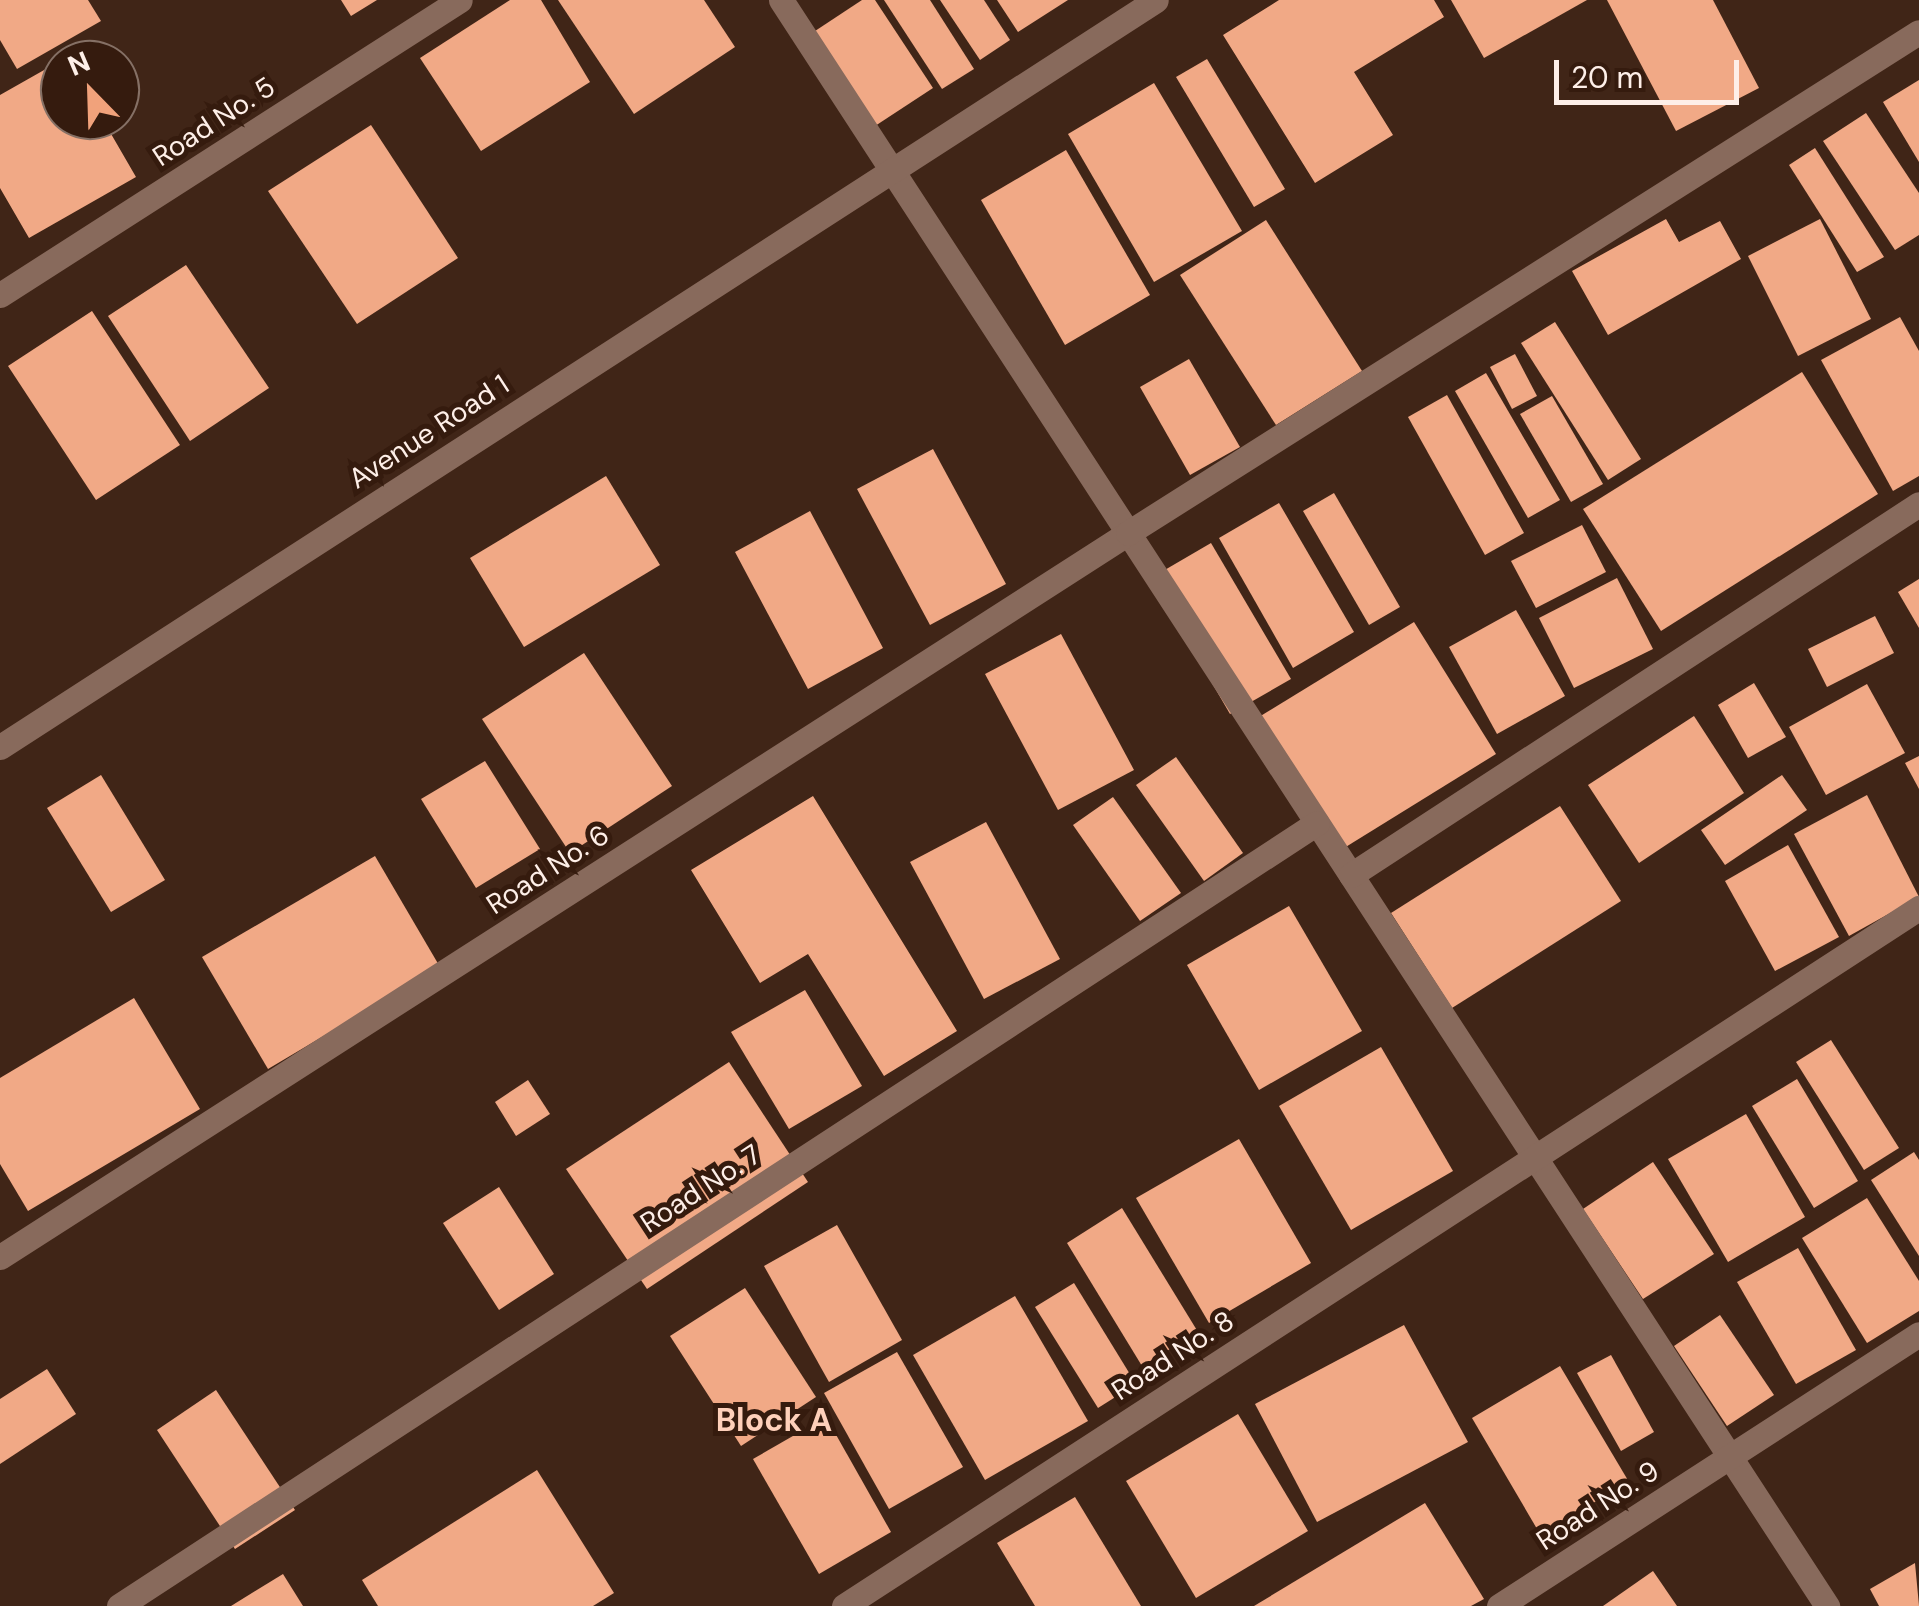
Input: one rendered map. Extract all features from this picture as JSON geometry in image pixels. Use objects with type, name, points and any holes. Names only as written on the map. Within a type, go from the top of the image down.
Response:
[{"type":"street","name":"Road No. 5","points":[[0,295],[460,0]]},
{"type":"street","points":[[781,0],[1826,1606]]},
{"type":"street","name":"Avenue Road 1","points":[[0,747],[1156,0]]},
{"type":"street","name":"Road No. 6","points":[[0,1257],[1128,533],[1919,32]]},
{"type":"street","points":[[1352,875],[1919,504]]},
{"type":"street","name":"Road No. 7","points":[[119,1606],[1317,823]]},
{"type":"street","name":"Road No. 8","points":[[844,1606],[1919,908]]},
{"type":"street","name":"Road No. 9","points":[[1499,1606],[1919,1334]]},
{"type":"building","points":[[0,0],[88,0],[101,21],[68,40],[40,40],[40,56],[17,69],[0,40]]},
{"type":"building","points":[[341,0],[377,0],[351,16]]},
{"type":"building","points":[[510,0],[541,0],[590,82],[481,151],[420,58]]},
{"type":"building","points":[[558,0],[704,0],[735,47],[634,114]]},
{"type":"building","points":[[862,0],[875,0],[933,88],[872,128],[809,35]]},
{"type":"building","points":[[884,0],[930,0],[974,69],[942,89]]},
{"type":"building","points":[[940,0],[984,0],[1010,40],[980,60]]},
{"type":"building","points":[[997,0],[1068,0],[1018,32]]},
{"type":"building","points":[[1279,0],[1434,0],[1444,17],[1354,72],[1393,135],[1315,183],[1223,35]]},
{"type":"building","points":[[1451,0],[1587,0],[1484,58]]},
{"type":"building","points":[[1607,0],[1713,0],[1759,88],[1676,131]]},
{"type":"building","points":[[1207,59],[1285,189],[1254,207],[1176,77]]},
{"type":"building","points":[[40,72],[40,140],[115,140],[136,177],[29,238],[0,188],[0,95]]},
{"type":"building","points":[[1919,80],[1919,162],[1883,102]]},
{"type":"building","points":[[1154,83],[1242,231],[1154,282],[1068,134]]},
{"type":"building","points":[[1866,113],[1919,193],[1919,235],[1895,250],[1823,141]]},
{"type":"building","points":[[371,125],[458,258],[357,324],[268,191]]},
{"type":"building","points":[[1815,148],[1884,257],[1857,272],[1789,165]]},
{"type":"building","points":[[1066,150],[1150,295],[1065,345],[981,200]]},
{"type":"building","points":[[1666,219],[1679,242],[1720,221],[1741,259],[1608,335],[1572,271]]},
{"type":"building","points":[[1820,219],[1871,319],[1798,356],[1748,256]]},
{"type":"building","points":[[1266,220],[1362,371],[1276,425],[1180,275]]},
{"type":"building","points":[[186,265],[269,388],[190,441],[108,316]]},
{"type":"building","points":[[92,311],[180,445],[96,500],[8,366]]},
{"type":"building","points":[[1900,317],[1919,351],[1919,476],[1893,491],[1821,360]]},
{"type":"building","points":[[1555,322],[1641,459],[1608,480],[1521,343]]},
{"type":"building","points":[[1515,354],[1537,396],[1512,409],[1490,367]]},
{"type":"building","points":[[1189,359],[1240,447],[1190,475],[1140,387]]},
{"type":"building","points":[[1802,372],[1878,494],[1661,631],[1583,509]]},
{"type":"building","points":[[1486,373],[1560,500],[1528,518],[1455,391]]},
{"type":"building","points":[[1447,395],[1524,533],[1485,555],[1408,417]]},
{"type":"building","points":[[1552,396],[1603,484],[1571,502],[1520,414]]},
{"type":"building","points":[[933,449],[1006,584],[930,625],[857,489]]},
{"type":"building","points":[[606,476],[660,565],[524,647],[470,558]]},
{"type":"building","points":[[1334,493],[1400,607],[1369,625],[1303,511]]},
{"type":"building","points":[[1279,503],[1354,632],[1293,668],[1219,538]]},
{"type":"building","points":[[810,511],[883,648],[808,689],[735,552]]},
{"type":"building","points":[[1582,525],[1606,572],[1536,608],[1511,561]]},
{"type":"building","points":[[1211,543],[1291,679],[1230,714],[1151,578]]},
{"type":"building","points":[[1617,578],[1653,649],[1574,688],[1539,618]]},
{"type":"building","points":[[1919,579],[1919,628],[1898,592]]},
{"type":"building","points":[[1516,610],[1565,696],[1497,734],[1449,647]]},
{"type":"building","points":[[1875,616],[1894,653],[1827,687],[1808,649]]},
{"type":"building","points":[[1414,622],[1496,754],[1336,853],[1254,720]]},
{"type":"building","points":[[1061,634],[1134,770],[1058,810],[985,674]]},
{"type":"building","points":[[584,653],[672,786],[570,853],[482,719]]},
{"type":"building","points":[[1754,683],[1786,737],[1748,758],[1718,705]]},
{"type":"building","points":[[1867,684],[1905,753],[1826,795],[1789,727]]},
{"type":"building","points":[[1694,716],[1744,793],[1639,863],[1588,785]]},
{"type":"building","points":[[1919,756],[1919,789],[1905,763]]},
{"type":"building","points":[[1176,757],[1243,853],[1204,881],[1136,785]]},
{"type":"building","points":[[485,761],[540,849],[476,888],[421,799]]},
{"type":"building","points":[[101,775],[165,880],[111,912],[47,808]]},
{"type":"building","points":[[1782,775],[1807,810],[1725,865],[1701,830]]},
{"type":"building","points":[[1867,795],[1919,897],[1849,936],[1794,834]]},
{"type":"building","points":[[813,796],[957,1031],[884,1076],[808,954],[760,983],[691,870]]},
{"type":"building","points":[[1113,797],[1181,893],[1140,921],[1073,825]]},
{"type":"building","points":[[1560,806],[1621,901],[1452,1008],[1391,913]]},
{"type":"building","points":[[986,822],[1060,959],[984,999],[910,862]]},
{"type":"building","points":[[1788,845],[1839,937],[1775,971],[1725,881]]},
{"type":"building","points":[[375,856],[440,967],[268,1069],[202,957]]},
{"type":"building","points":[[1289,906],[1362,1031],[1259,1090],[1187,965]]},
{"type":"building","points":[[805,990],[862,1086],[789,1129],[731,1032]]},
{"type":"building","points":[[134,998],[200,1109],[28,1211],[0,1164],[0,1078]]},
{"type":"building","points":[[1831,1040],[1899,1148],[1864,1170],[1796,1062]]},
{"type":"building","points":[[1381,1047],[1453,1171],[1351,1230],[1279,1106]]},
{"type":"building","points":[[729,1062],[808,1182],[647,1289],[566,1169]]},
{"type":"building","points":[[1797,1079],[1858,1181],[1814,1208],[1752,1106]]},
{"type":"building","points":[[528,1080],[550,1114],[516,1136],[495,1102]]},
{"type":"building","points":[[1746,1114],[1805,1217],[1728,1262],[1668,1159]]},
{"type":"building","points":[[1239,1139],[1311,1263],[1209,1323],[1136,1198]]},
{"type":"building","points":[[1914,1152],[1919,1160],[1919,1256],[1871,1180]]},
{"type":"building","points":[[1653,1162],[1714,1254],[1643,1299],[1583,1209]]},
{"type":"building","points":[[499,1187],[554,1274],[499,1310],[443,1223]]},
{"type":"building","points":[[1867,1198],[1919,1281],[1919,1311],[1867,1343],[1802,1238]]},
{"type":"building","points":[[1122,1208],[1198,1332],[1142,1366],[1067,1243]]},
{"type":"building","points":[[837,1225],[902,1340],[829,1382],[764,1266]]},
{"type":"building","points":[[1798,1248],[1856,1350],[1796,1384],[1737,1282]]},
{"type":"building","points":[[1074,1283],[1136,1384],[1098,1408],[1035,1307]]},
{"type":"building","points":[[745,1288],[816,1397],[741,1446],[670,1336]]},
{"type":"building","points":[[1015,1296],[1088,1421],[985,1480],[913,1355]]},
{"type":"building","points":[[1720,1315],[1774,1395],[1727,1426],[1674,1346]]},
{"type":"building","points":[[1404,1325],[1468,1442],[1317,1522],[1255,1404]]},
{"type":"building","points":[[897,1352],[963,1467],[889,1509],[824,1393]]},
{"type":"building","points":[[1611,1355],[1654,1432],[1621,1451],[1577,1373]]},
{"type":"building","points":[[1560,1366],[1629,1482],[1540,1534],[1472,1418]]},
{"type":"building","points":[[47,1369],[76,1414],[0,1464],[0,1399]]},
{"type":"building","points":[[216,1390],[295,1510],[235,1549],[157,1430]]},
{"type":"building","points":[[1238,1414],[1308,1531],[1196,1598],[1126,1481]]},
{"type":"building","points":[[826,1417],[891,1532],[819,1574],[753,1459]]},
{"type":"building","points":[[537,1470],[614,1593],[593,1606],[378,1606],[362,1580]]},
{"type":"building","points":[[1075,1497],[1141,1606],[1035,1606],[997,1543]]},
{"type":"building","points":[[1425,1503],[1484,1599],[1471,1606],[1254,1606]]},
{"type":"building","points":[[1915,1563],[1919,1606],[1879,1606],[1870,1589]]},
{"type":"building","points":[[1653,1571],[1677,1606],[1603,1606]]},
{"type":"building","points":[[283,1574],[303,1606],[231,1606]]},
{"type":"district","name":"Block A","points":[[774,1420]]}]
